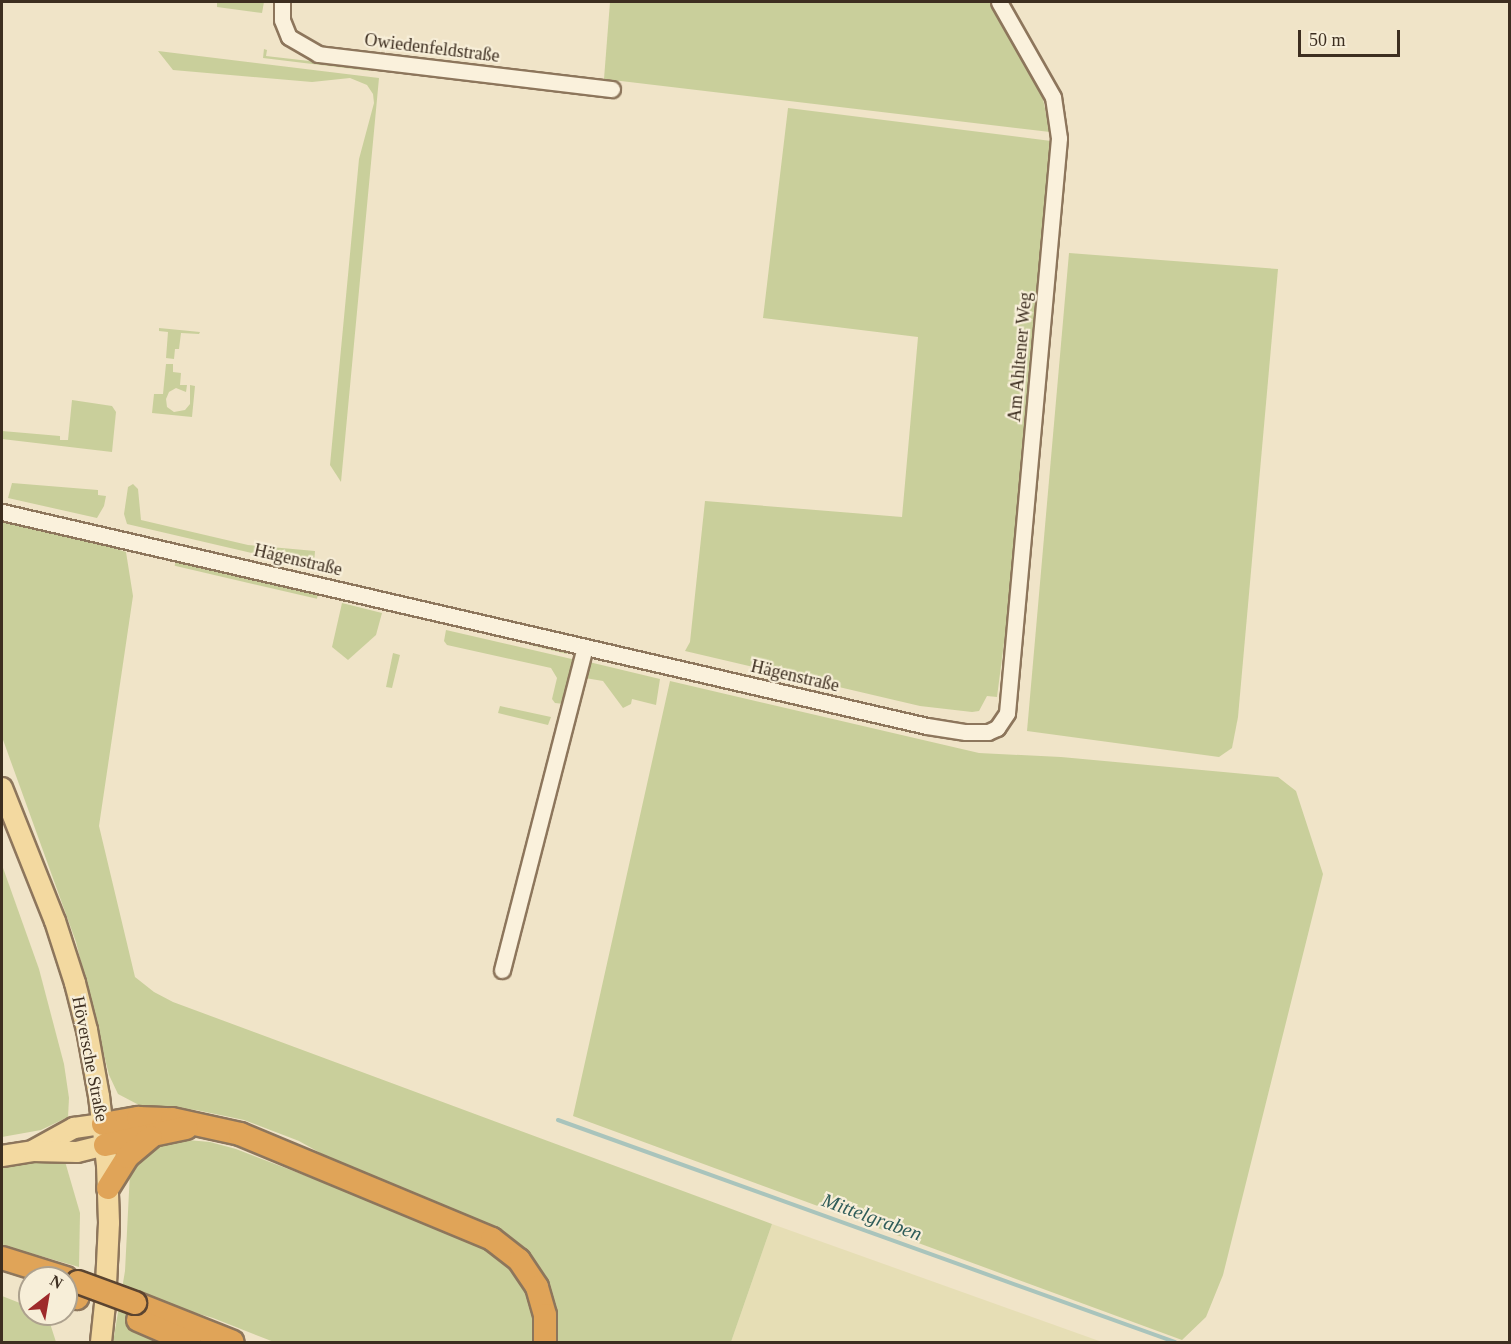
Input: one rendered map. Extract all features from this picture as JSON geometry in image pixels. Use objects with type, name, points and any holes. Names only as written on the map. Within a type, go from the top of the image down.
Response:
[{"type":"highway","points":[[104,1134],[138,1118],[172,1119],[240,1134],[492,1239],[519,1260],[537,1287],[545,1315],[545,1342]]},
{"type":"highway","points":[[104,1134],[154,1136],[198,1125]]},
{"type":"highway","points":[[108,1188],[127,1157],[154,1136]]},
{"type":"highway","points":[[2,1258],[22,1266]]},
{"type":"highway","points":[[2,1273],[18,1278]]},
{"type":"highway","points":[[78,1289],[134,1311],[233,1342]]},
{"type":"highway","points":[[134,1311],[189,1342]]},
{"type":"main road","name":"Höversche Straße","points":[[2,788],[55,921],[87,1030],[104,1134],[108,1188],[107,1269],[101,1342]]},
{"type":"main road","points":[[2,1156],[33,1151],[74,1128],[104,1134]]},
{"type":"street","name":"Owiedenfeldstraße","points":[[282,2],[282,20],[289,37],[318,54],[612,89]]},
{"type":"street","name":"Am Ahltener Weg","points":[[998,728],[1007,713],[1059,138],[1053,97],[999,2]]},
{"type":"street","name":"Hägenstraße","points":[[2,512],[927,726],[966,732],[988,732],[998,728]]},
{"type":"street","points":[[502,970],[585,647]]},
{"type":"shaded area","points":[[772,1224],[1102,1342],[731,1342]]},
{"type":"green space","points":[[217,2],[264,2],[262,13],[217,7]]},
{"type":"green space","points":[[610,2],[990,2],[1041,90],[1050,132],[604,79]]},
{"type":"green space","points":[[264,49],[267,50],[266,56],[370,68],[370,71],[263,58]]},
{"type":"green space","points":[[158,51],[379,78],[341,482],[330,465],[359,159],[374,103],[373,94],[367,85],[350,78],[312,82],[173,70]]},
{"type":"green space","points":[[788,108],[1051,141],[1009,604],[997,697],[987,696],[979,711],[920,706],[685,651],[690,642],[705,501],[902,517],[918,337],[763,318]]},
{"type":"green space","points":[[1069,253],[1278,269],[1238,717],[1232,748],[1219,757],[1027,731]]},
{"type":"green space","points":[[159,328],[200,332],[199,334],[181,333],[179,349],[175,349],[174,359],[166,358],[168,332],[159,331]]},
{"type":"green space","points":[[166,364],[173,364],[173,372],[181,373],[180,385],[187,385],[186,392],[176,388],[169,392],[166,399],[167,407],[174,412],[185,410],[190,404],[190,385],[195,386],[192,417],[152,413],[154,394],[163,394]]},
{"type":"green space","points":[[72,400],[112,406],[116,412],[112,452],[2,439],[2,431],[60,436],[60,440],[68,440]]},
{"type":"green space","points":[[12,483],[98,490],[98,495],[106,496],[104,506],[97,518],[8,498]]},
{"type":"green space","points":[[133,484],[138,489],[141,520],[248,545],[315,551],[314,564],[307,566],[127,524],[124,514],[128,487]]},
{"type":"green space","points":[[19,518],[126,552],[133,596],[99,826],[135,977],[154,992],[173,1002],[772,1224],[731,1342],[556,1342],[555,1310],[547,1281],[528,1253],[501,1231],[363,1177],[299,1141],[244,1120],[196,1110],[139,1105],[118,1094],[109,1075],[76,942],[2,737],[2,519]]},
{"type":"green space","points":[[176,560],[318,593],[317,599],[175,566]]},
{"type":"green space","points":[[342,603],[382,613],[376,635],[348,660],[332,647]]},
{"type":"green space","points":[[446,630],[576,660],[564,704],[555,703],[552,699],[557,678],[551,668],[447,645],[444,641]]},
{"type":"green space","points":[[531,641],[568,650],[567,654],[530,645]]},
{"type":"green space","points":[[393,653],[400,655],[392,688],[386,687]]},
{"type":"green space","points":[[589,662],[660,679],[656,705],[632,699],[631,704],[623,708],[603,681],[585,678]]},
{"type":"green space","points":[[670,681],[979,753],[1061,757],[1278,777],[1296,791],[1323,874],[1223,1275],[1206,1317],[1182,1340],[573,1116]]},
{"type":"green space","points":[[500,706],[551,717],[548,725],[498,713]]},
{"type":"green space","points":[[2,865],[39,969],[64,1064],[69,1098],[68,1117],[41,1130],[2,1137]]},
{"type":"green space","points":[[176,1139],[210,1142],[236,1149],[482,1243],[506,1261],[522,1280],[533,1308],[535,1342],[274,1342],[213,1318],[151,1300],[136,1292],[132,1331],[140,1331],[162,1342],[113,1342],[125,1271],[130,1172],[150,1147]]},
{"type":"green space","points":[[64,1158],[80,1213],[79,1267],[2,1245],[2,1165]]},
{"type":"green space","points":[[2,1296],[18,1302],[18,1326],[51,1326],[56,1342],[2,1342]]},
{"type":"waterway","name":"Mittelgraben","points":[[558,1120],[1175,1342]]}]
